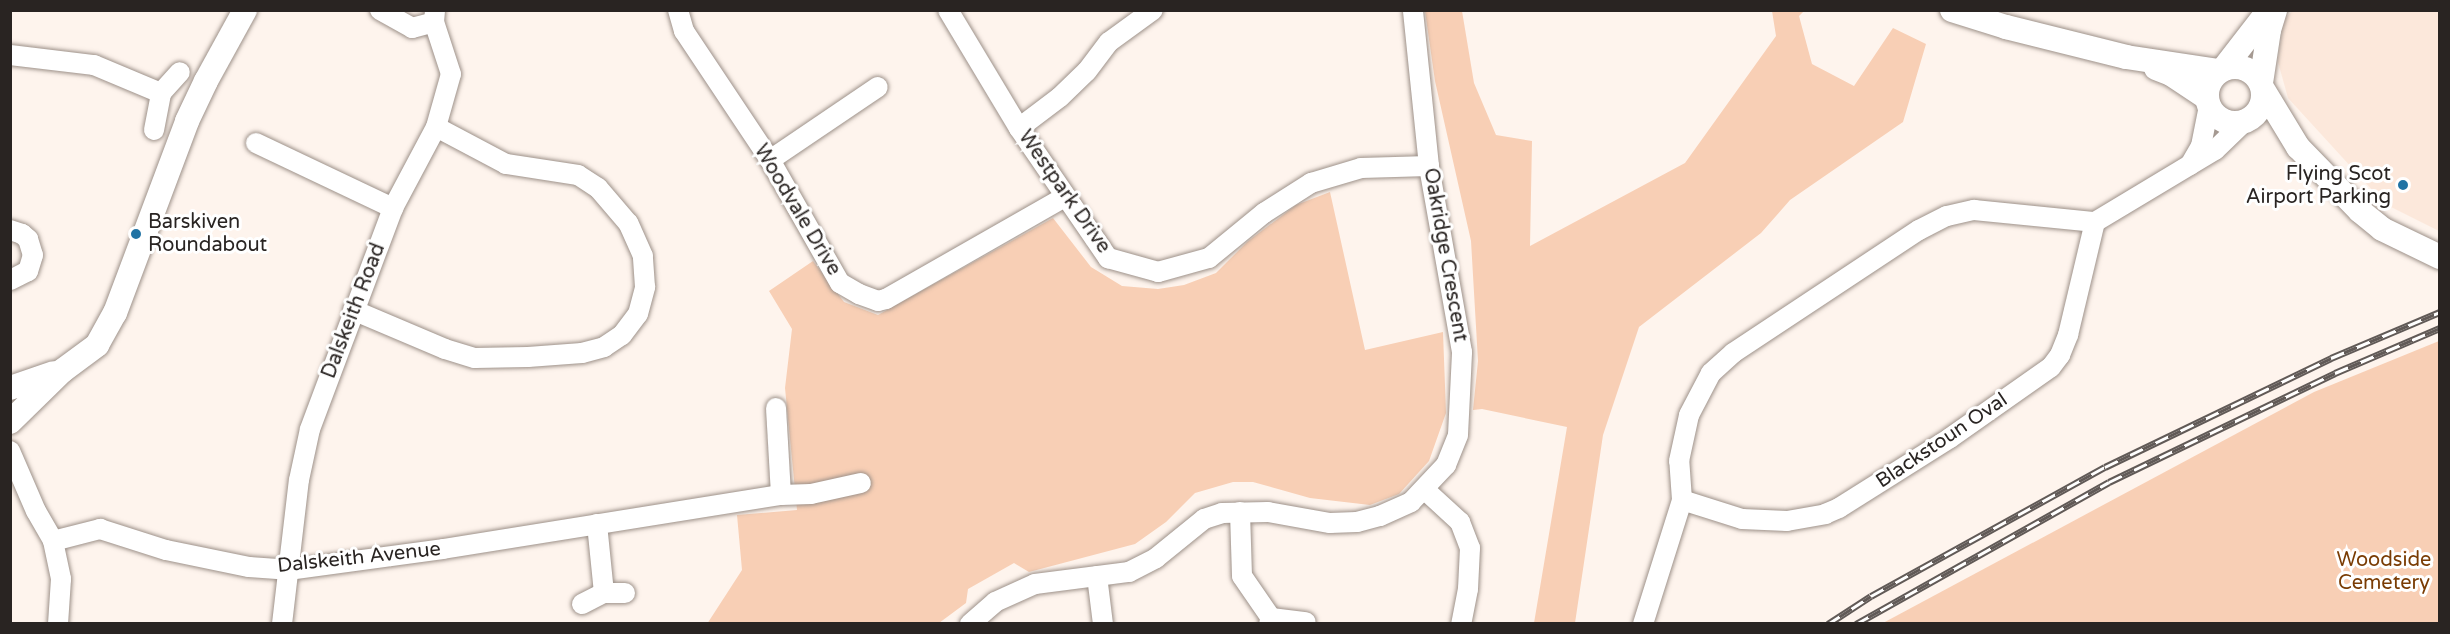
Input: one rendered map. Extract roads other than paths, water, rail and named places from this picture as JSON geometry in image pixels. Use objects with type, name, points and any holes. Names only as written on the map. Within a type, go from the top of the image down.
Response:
[{"type":"street","points":[[10,422],[62,370],[97,345],[115,312],[187,121],[245,10]]},
{"type":"street","points":[[380,10],[412,28],[434,16]]},
{"type":"street","name":"Woodvale Drive","points":[[678,10],[684,31],[770,160],[840,283],[878,301],[886,299],[1065,197]]},
{"type":"street","name":"Westpark Drive","points":[[948,10],[1019,128],[1053,174],[1065,197],[1108,258],[1158,273],[1209,258],[1264,213],[1311,183],[1361,168],[1430,166]]},
{"type":"street","points":[[1019,128],[1074,84],[1109,42],[1153,10]]},
{"type":"street","name":"Oakridge Crescent","points":[[970,624],[995,602],[1035,584],[1128,572],[1156,558],[1204,519],[1222,513],[1268,512],[1330,523],[1357,522],[1380,516],[1411,502],[1446,465],[1458,435],[1462,352],[1430,166],[1413,10]]},
{"type":"street","points":[[1952,10],[2006,27],[2126,57],[2222,70],[2242,67],[2257,75],[2298,147],[2327,179],[2382,229],[2439,257]]},
{"type":"street","points":[[2190,165],[2201,146],[2210,81],[2222,70],[2269,10]]},
{"type":"street","points":[[1642,624],[1682,500],[1679,461],[1682,440],[1697,395],[1711,373],[1733,352],[1919,230],[1947,216],[1974,210],[2095,222],[2215,150],[2261,107],[2269,30],[2275,10]]},
{"type":"street","name":"Dalskeith Road","points":[[282,624],[299,480],[310,429],[393,208],[436,127],[451,74],[434,16]]},
{"type":"street","points":[[10,55],[94,65],[161,93]]},
{"type":"street","points":[[2126,57],[2171,74],[2208,102],[2223,120],[2247,120],[2298,147]]},
{"type":"street","points":[[154,130],[161,93],[180,72]]},
{"type":"street","points":[[770,160],[878,87]]},
{"type":"street","points":[[353,310],[445,349],[475,358],[528,357],[582,352],[604,347],[622,335],[638,314],[645,286],[643,256],[628,223],[598,188],[578,175],[506,164],[436,127]]},
{"type":"street","points":[[256,143],[393,208]]},
{"type":"street","name":"Blackstoun Oval","points":[[1682,500],[1742,519],[1787,521],[1825,514],[1839,508],[1950,438],[2051,367],[2060,356],[2068,335],[2095,222]]},
{"type":"street","points":[[10,230],[22,234],[28,240],[33,255],[28,271],[10,280]]},
{"type":"street","points":[[10,388],[62,370]]},
{"type":"street","points":[[777,408],[781,495]]},
{"type":"street","points":[[10,451],[36,511],[53,541],[61,579],[58,624]]},
{"type":"street","name":"Dalskeith Avenue","points":[[53,541],[100,529],[166,550],[249,567],[288,570],[781,495],[811,494],[861,483]]},
{"type":"street","points":[[10,484],[36,511]]},
{"type":"street","points":[[1424,489],[1460,522],[1470,548],[1468,589],[1461,624]]},
{"type":"street","points":[[1240,512],[1242,576],[1270,621],[1306,622]]},
{"type":"street","points":[[597,524],[604,593]]},
{"type":"street","points":[[1097,576],[1103,624]]},
{"type":"street","points":[[582,604],[604,593],[625,593]]},
{"type":"railway","points":[[1828,624],[1871,596],[2105,467],[2331,358],[2440,312]]},
{"type":"railway","points":[[1856,624],[2109,482],[2335,373],[2440,328]]},
{"type":"place","name":"Flying Scot Airport Parking","points":[[2403,185]]},
{"type":"place","name":"Barskiven Roundabout","points":[[136,234]]},
{"type":"park label","name":"Woodside Cemetery","points":[[2384,572]]}]
